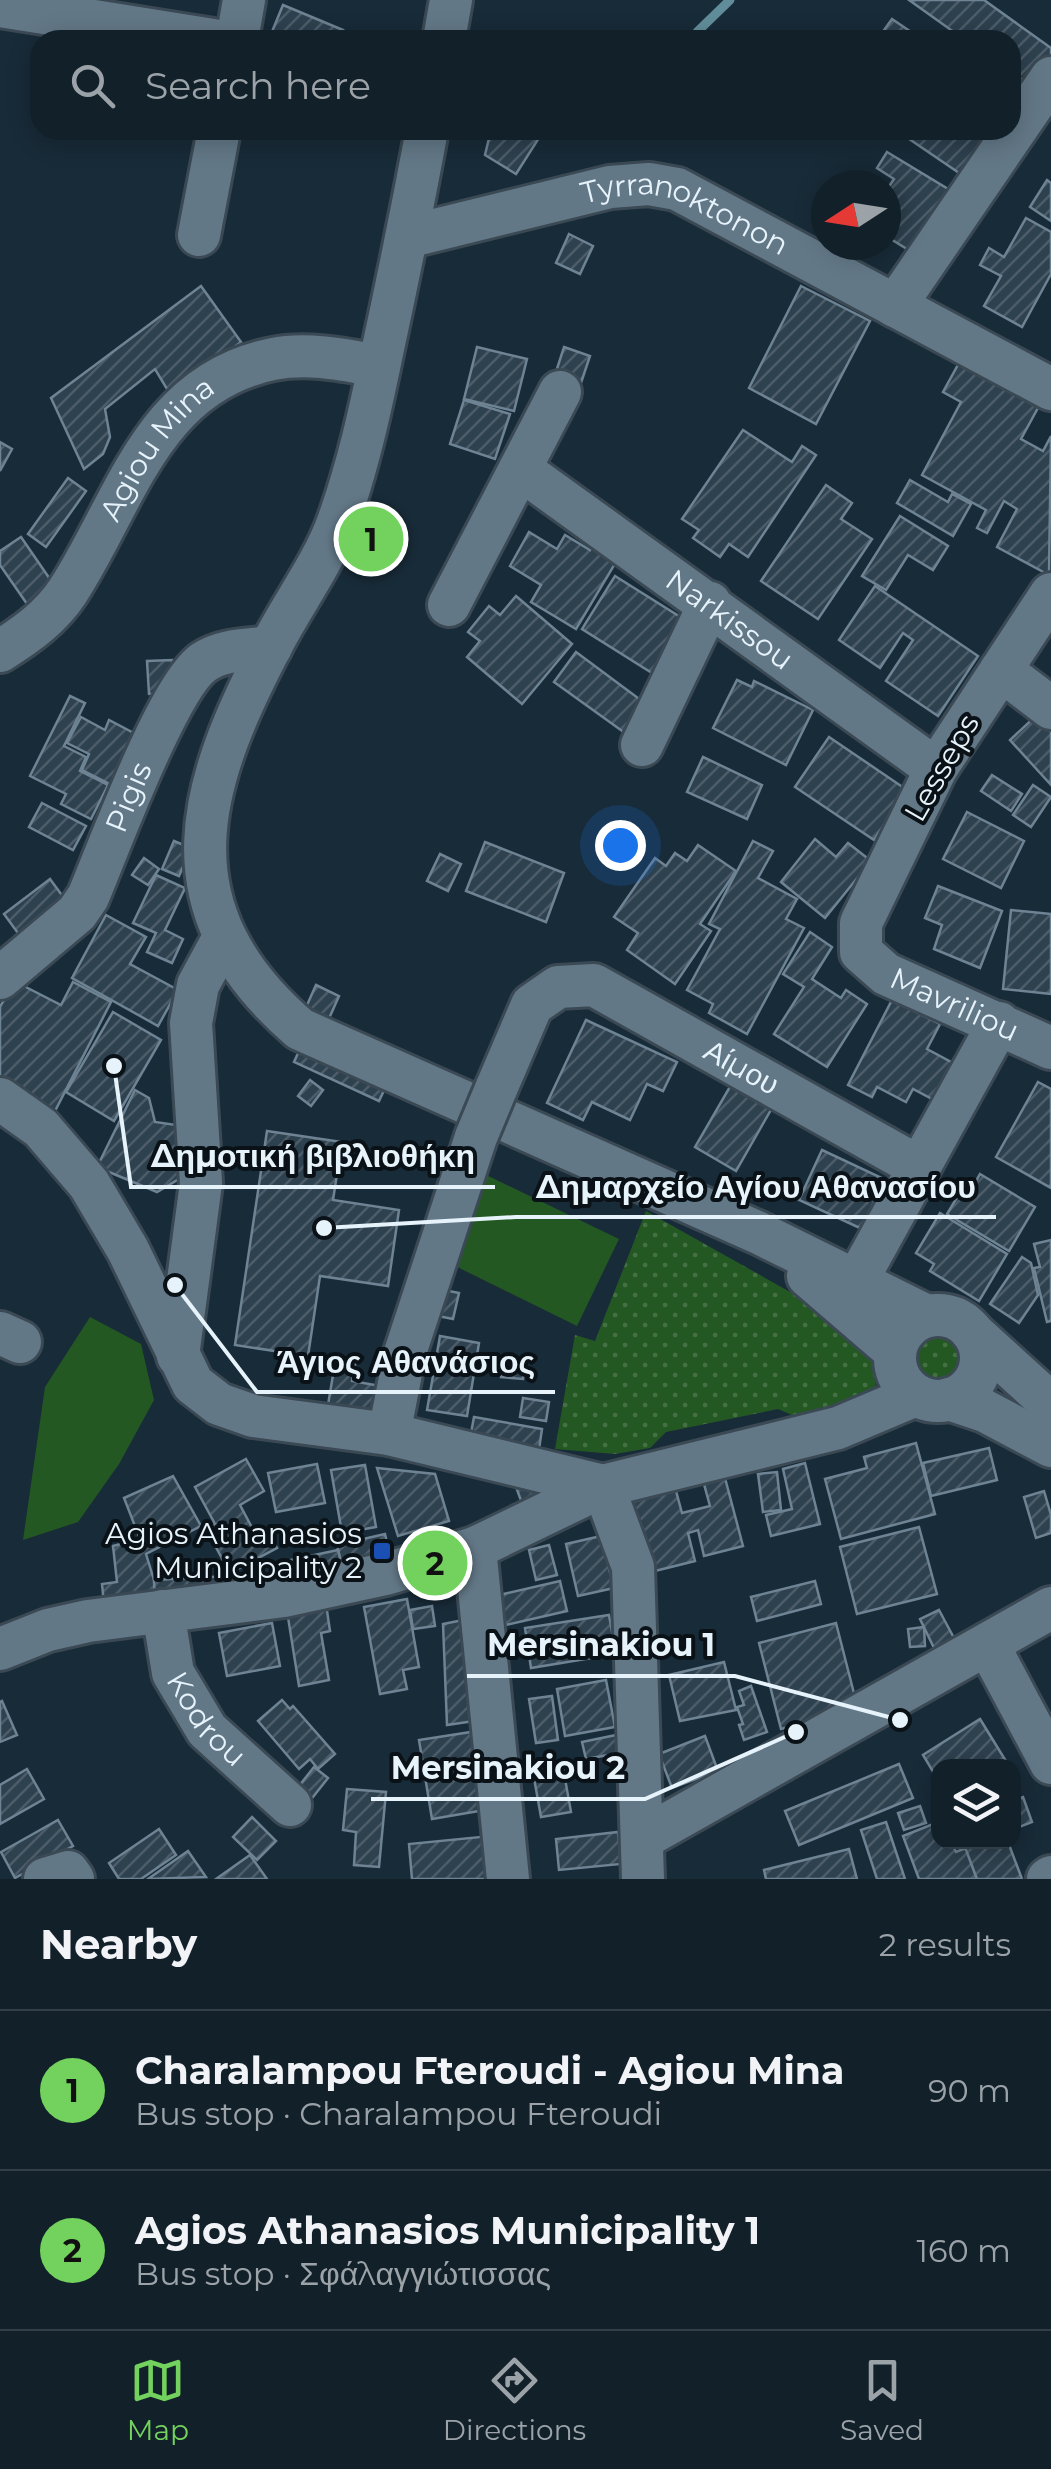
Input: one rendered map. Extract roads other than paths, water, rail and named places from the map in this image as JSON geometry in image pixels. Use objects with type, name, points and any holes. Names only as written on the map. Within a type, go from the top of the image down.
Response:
[{"type":"street","points":[[239,30],[244,0]]},
{"type":"street","points":[[446,30],[451,0]]},
{"type":"street","points":[[0,6],[150,30]]},
{"type":"street","points":[[1021,122],[1051,78]]},
{"type":"street","points":[[199,235],[217,140]]},
{"type":"street","points":[[425,140],[363,446],[336,526],[226,740],[209,804],[204,851],[209,900],[223,938],[250,980],[300,1029],[758,1233],[927,1316],[952,1317],[1041,1384]]},
{"type":"street","points":[[895,306],[1009,140]]},
{"type":"street","name":"Tyrranoktonon","points":[[407,238],[610,187],[649,184],[677,189],[1051,389]]},
{"type":"street","name":"Agiou Mina","points":[[0,651],[33,630],[67,593],[143,451],[184,404],[223,375],[274,358],[324,357],[380,366]]},
{"type":"street","points":[[449,604],[560,392]]},
{"type":"street","name":"Narkissou","points":[[520,469],[936,769]]},
{"type":"street","name":"Lesseps","points":[[861,952],[861,923],[936,769],[1051,594]]},
{"type":"street","points":[[642,745],[710,604]]},
{"type":"street","name":"Pigis","points":[[0,978],[56,932],[88,897],[154,742],[188,680],[204,662],[234,651],[271,647]]},
{"type":"street","points":[[1001,670],[1051,708]]},
{"type":"street","points":[[178,1356],[201,1183],[191,1023],[198,985],[223,938]]},
{"type":"street","name":"Mavriliou","points":[[861,952],[886,974],[1051,1048]]},
{"type":"street","name":"Αίμου","points":[[378,1432],[476,1138],[532,1005],[558,987],[594,984],[919,1167]]},
{"type":"street","points":[[856,1282],[999,1023]]},
{"type":"street","points":[[0,1099],[41,1128],[89,1184],[128,1250],[193,1384],[219,1404],[253,1416],[378,1432],[603,1486]]},
{"type":"street","points":[[758,1233],[895,1352]]},
{"type":"street","points":[[927,1316],[905,1329],[895,1352],[899,1376],[932,1397],[984,1411],[1051,1446]]},
{"type":"street","points":[[0,1649],[48,1630],[163,1610],[284,1596],[385,1574],[475,1548],[603,1486],[838,1428],[972,1384],[978,1372],[978,1344],[972,1332]]},
{"type":"street","points":[[603,1486],[633,1567],[643,1859],[1051,1608]]},
{"type":"street","points":[[475,1548],[508,1879]]},
{"type":"street","name":"Kodrou","points":[[163,1610],[173,1673],[208,1730],[290,1805]]},
{"type":"street","points":[[988,1645],[1051,1763]]},
{"type":"street","points":[[45,1879],[68,1872],[73,1879]]},
{"type":"waterway","points":[[699,30],[730,0]]},
{"type":"place","name":"Charalampou Fteroudi - Agiou Mina","points":[[371,539]]},
{"type":"place","name":"Δημοτική βιβλιοθήκη","points":[[114,1066]]},
{"type":"place","name":"Δημαρχείο Αγίου Αθανασίου","points":[[324,1228]]},
{"type":"place","name":"Άγιος Αθανάσιος","points":[[175,1285]]},
{"type":"place","name":"Agios Athanasios Municipality 2","points":[[382,1551]]},
{"type":"place","name":"Agios Athanasios Municipality 1","points":[[435,1563]]},
{"type":"place","name":"Mersinakiou 1","points":[[900,1720]]},
{"type":"place","name":"Mersinakiou 2","points":[[796,1732]]}]
